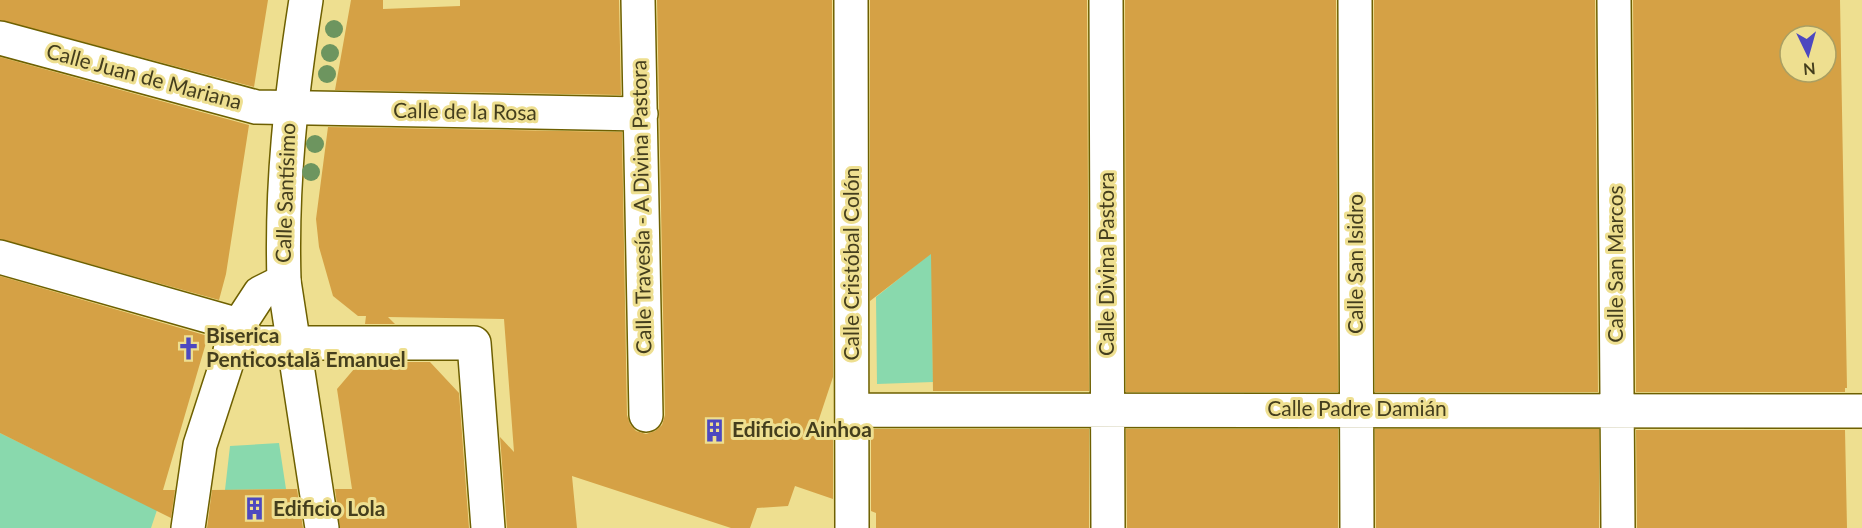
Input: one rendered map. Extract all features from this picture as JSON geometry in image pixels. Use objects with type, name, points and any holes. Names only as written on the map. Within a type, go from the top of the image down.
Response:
[{"type":"street","name":"Calle Santísimo","points":[[306,0],[289,109],[282,220],[284,281],[322,528]]},
{"type":"street","name":"Calle Travesía - A Divina Pastora","points":[[638,0],[646,415]]},
{"type":"street","name":"Calle Cristóbal Colón","points":[[851,0],[852,528]]},
{"type":"street","name":"Calle Divina Pastora","points":[[1106,0],[1108,528]]},
{"type":"street","name":"Calle San Isidro","points":[[1355,0],[1357,528]]},
{"type":"street","name":"Calle San Marcos","points":[[1614,0],[1618,528]]},
{"type":"street","name":"Calle Juan de Mariana","points":[[0,38],[256,107],[289,109]]},
{"type":"street","name":"Calle de la Rosa","points":[[289,109],[641,114]]},
{"type":"street","points":[[0,256],[252,343],[294,345],[474,343],[488,528]]},
{"type":"street","points":[[188,528],[200,445],[235,338],[260,293],[284,281]]},
{"type":"street","name":"Calle Padre Damián","points":[[852,410],[1862,411]]},
{"type":"green space","points":[[979,215],[932,295],[933,382],[877,384],[876,297]]},
{"type":"green space","points":[[0,433],[157,510],[151,528],[0,528]]},
{"type":"green space","points":[[279,443],[286,489],[225,490],[230,446]]},
{"type":"building","points":[[0,0],[268,0],[254,87],[0,20]]},
{"type":"building","points":[[351,0],[383,0],[383,9],[460,6],[460,0],[619,0],[621,95],[335,90]]},
{"type":"building","points":[[657,0],[832,0],[833,377],[817,425],[833,425],[833,499],[795,486],[788,506],[757,508],[750,528],[731,528],[572,476],[577,528],[507,528],[500,437],[514,452],[504,319],[388,317],[395,324],[365,324],[366,316],[358,316],[333,296],[319,247],[316,219],[328,127],[622,132],[627,415],[636,431],[646,434],[655,431],[662,425],[665,415]]},
{"type":"building","points":[[870,0],[1087,0],[1089,391],[933,391],[931,254],[870,301]]},
{"type":"building","points":[[1125,0],[1336,0],[1338,392],[1126,392]]},
{"type":"building","points":[[1374,0],[1595,0],[1598,392],[1375,392]]},
{"type":"building","points":[[1633,0],[1840,0],[1847,388],[1845,392],[1636,392]]},
{"type":"building","points":[[0,57],[249,125],[226,274],[219,300],[0,239]]},
{"type":"building","points":[[0,276],[208,336],[163,490],[175,490],[171,518],[0,433]]},
{"type":"building","points":[[360,362],[430,362],[459,393],[469,528],[340,528],[335,489],[352,489],[337,389]]},
{"type":"building","points":[[871,429],[1089,429],[1089,528],[876,528],[876,513],[871,511]]},
{"type":"building","points":[[1126,429],[1338,429],[1338,528],[1127,528]]},
{"type":"building","points":[[1375,429],[1599,429],[1599,528],[1376,528]]},
{"type":"building","points":[[1636,430],[1845,430],[1847,528],[1637,528]]},
{"type":"building","name":"Edificio Lola","points":[[297,489],[303,528],[207,528],[212,490]]},
{"type":"place","name":"Biserica Penticostală Emanuel","points":[[188,348]]},
{"type":"place","name":"Edificio Ainhoa","points":[[714,430]]},
{"type":"place","name":"Edificio Lola","points":[[255,509]]}]
